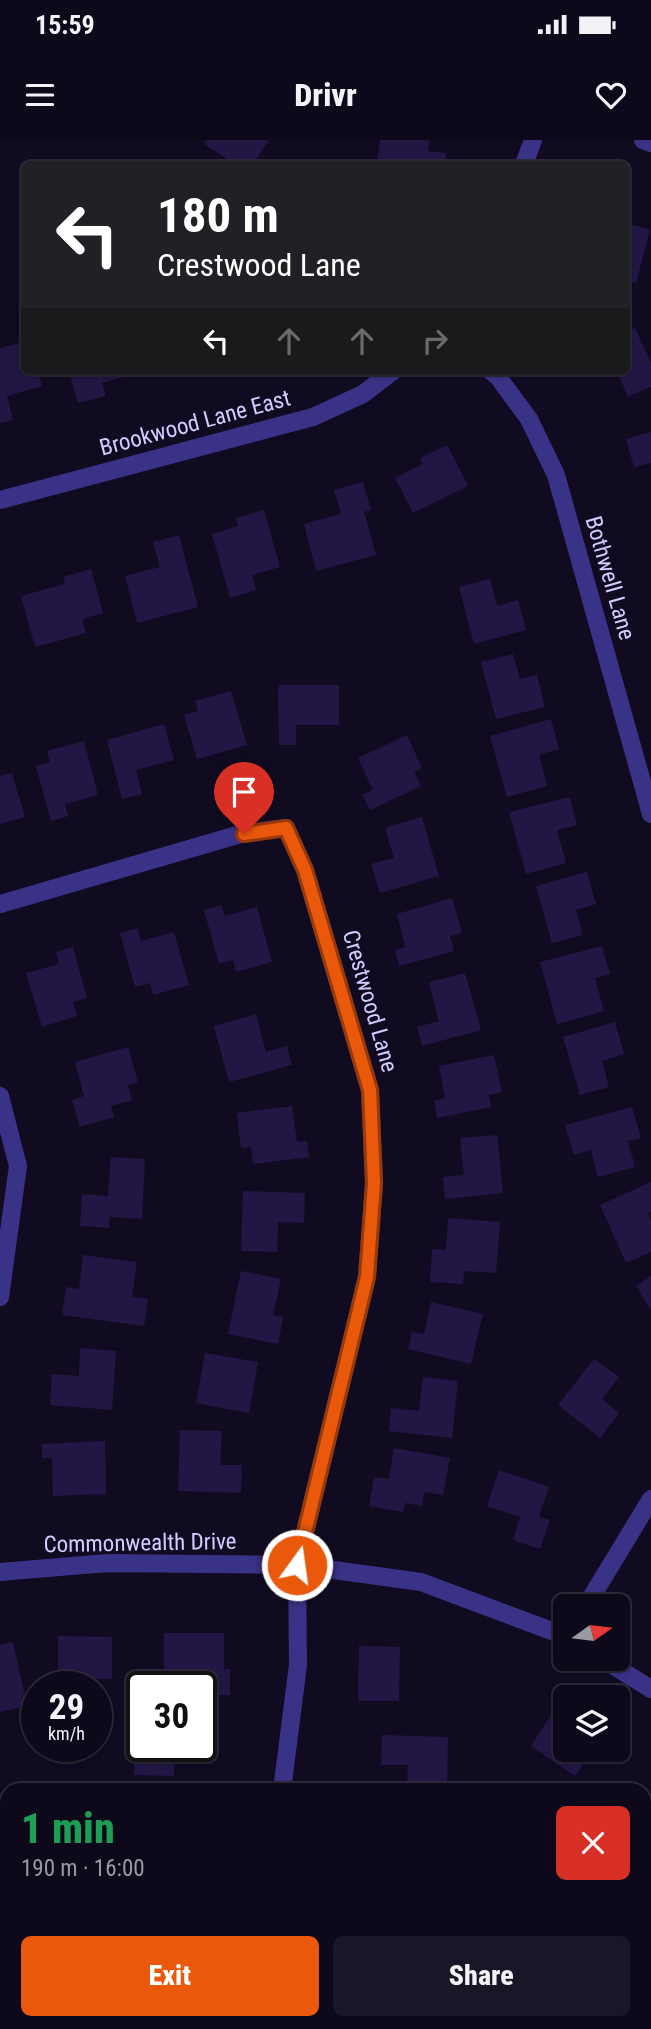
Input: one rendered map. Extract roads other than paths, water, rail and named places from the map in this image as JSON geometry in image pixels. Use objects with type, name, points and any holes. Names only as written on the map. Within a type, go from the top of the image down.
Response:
[{"type":"street","points":[[525,161],[533,140]]},
{"type":"street","points":[[643,140],[651,143]]},
{"type":"street","name":"Brookwood Lane East","points":[[0,500],[313,417],[363,394],[388,375]]},
{"type":"street","name":"Bothwell Lane","points":[[496,375],[529,419],[556,475],[651,814]]},
{"type":"street","name":"Crestwood Lane","points":[[0,904],[244,834],[286,828],[305,870],[370,1090],[374,1183],[367,1277],[297,1565]]},
{"type":"street","points":[[0,1096],[18,1166],[0,1297]]},
{"type":"street","points":[[593,1594],[651,1499]]},
{"type":"street","name":"Commonwealth Drive","points":[[0,1572],[107,1563],[297,1565],[421,1582],[553,1632]]},
{"type":"street","points":[[283,1783],[298,1665],[297,1565]]},
{"type":"street","points":[[622,1671],[651,1689]]}]
